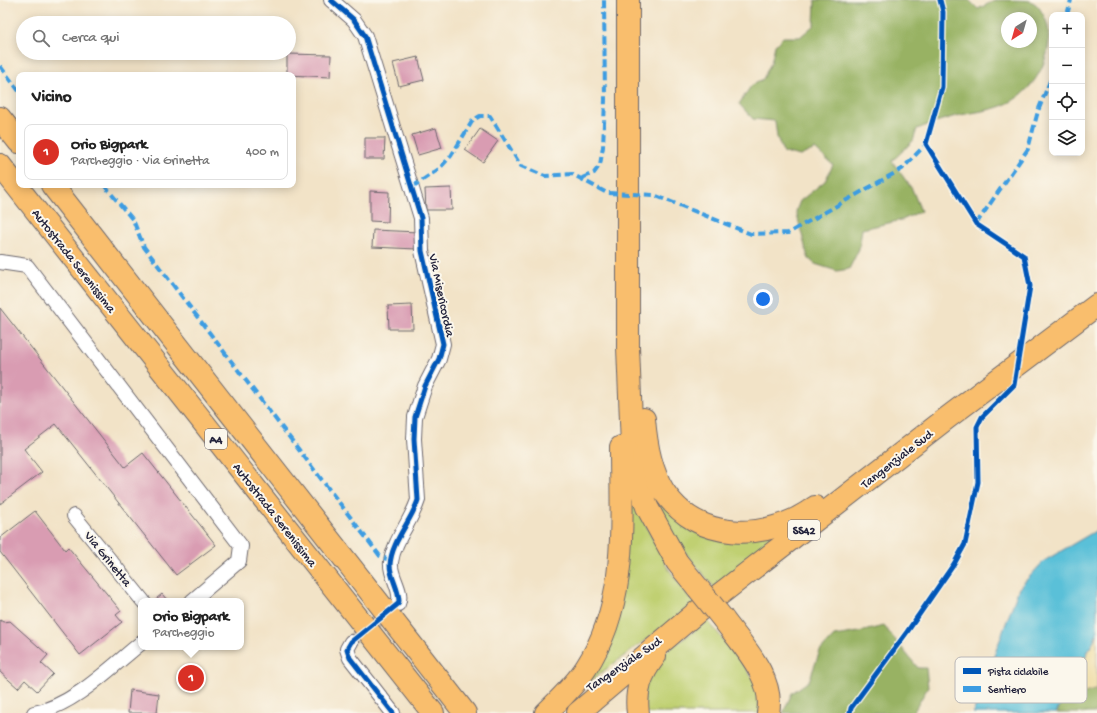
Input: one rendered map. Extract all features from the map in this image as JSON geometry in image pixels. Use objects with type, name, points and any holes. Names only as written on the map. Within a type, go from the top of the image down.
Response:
[{"type":"highway","points":[[619,0],[619,62],[629,102]]},
{"type":"highway","points":[[628,0],[628,347],[632,446],[638,480],[647,507],[660,534],[677,562],[723,619],[762,674],[768,691],[768,713]]},
{"type":"highway","points":[[0,118],[16,138]]},
{"type":"highway","name":"Autostrada Serenissima","points":[[0,165],[16,185]]},
{"type":"highway","name":"Autostrada Serenissima","points":[[18,188],[433,713]]},
{"type":"highway","name":"Autostrada Serenissima","points":[[54,188],[465,713]]},
{"type":"highway","name":"Tangenziale Sud","points":[[578,713],[697,612],[947,418],[1097,305]]},
{"type":"highway","points":[[628,347],[642,367],[644,428],[656,475],[663,489],[680,509],[691,518],[717,529],[732,532],[750,532],[770,529],[788,522],[809,511],[877,463],[910,447]]},
{"type":"highway","points":[[546,713],[571,688],[586,668],[606,628],[615,601],[620,561],[622,515],[620,367],[628,347]]},
{"type":"highway","points":[[638,713],[637,701],[639,684],[644,671],[654,657],[697,612]]},
{"type":"highway","name":"Tangenziale Sud","points":[[549,713],[697,612]]},
{"type":"street","name":"Via Misericordia","points":[[331,0],[354,20],[365,36],[421,218],[422,251],[443,344],[439,359],[425,386],[415,417],[414,439],[418,500],[415,510],[399,538],[391,561],[391,572],[399,596],[398,604]]},
{"type":"street","points":[[0,262],[26,266],[241,546],[239,562],[196,598]]},
{"type":"street","name":"Via Grinetta","points":[[74,516],[141,598]]},
{"type":"street","points":[[351,642],[347,649],[350,658],[393,713]]},
{"type":"street","points":[[34,713],[59,705],[88,686],[138,645]]},
{"type":"green space","points":[[815,0],[969,0],[978,9],[997,0],[1024,0],[1033,2],[1040,9],[1048,26],[1049,36],[1046,58],[1042,68],[1030,86],[1015,99],[997,108],[959,115],[917,129],[913,141],[892,161],[912,189],[921,211],[902,220],[862,229],[859,249],[849,269],[837,271],[815,264],[808,258],[796,211],[800,201],[825,181],[833,165],[815,149],[800,156],[783,152],[777,137],[775,121],[753,119],[739,104],[751,86],[763,79],[771,63],[775,45],[783,37],[800,37],[814,25]]},
{"type":"green space","points":[[630,483],[641,514],[666,561],[665,564],[694,604],[586,684]]},
{"type":"green space","points":[[649,489],[688,522],[789,531],[714,587],[683,550],[680,551]]},
{"type":"green space","points":[[708,621],[741,661],[757,685],[760,713],[643,713],[645,679],[665,652]]},
{"type":"green space","points":[[884,626],[918,668],[926,668],[928,687],[913,713],[783,713],[792,693],[809,681],[820,651],[834,636]]},
{"type":"green space","points":[[1097,689],[1097,713],[1056,713],[1062,703],[1087,703],[1087,692]]},
{"type":"sand","points":[[1097,634],[1097,689],[1087,692],[1087,657],[1086,657]]},
{"type":"water","points":[[1097,530],[1097,634],[1085,657],[994,657],[1019,588],[1044,561]]},
{"type":"water","points":[[977,703],[1061,703],[1056,713],[973,713]]},
{"type":"building","points":[[296,54],[331,55],[330,77],[296,75],[296,72],[287,72],[287,60],[296,60]]},
{"type":"building","points":[[418,57],[424,80],[399,86],[393,63]]},
{"type":"building","points":[[436,128],[442,148],[418,155],[412,135]]},
{"type":"building","points":[[480,129],[498,141],[483,162],[465,150]]},
{"type":"building","points":[[365,138],[385,138],[384,159],[365,159]]},
{"type":"building","points":[[451,188],[452,210],[426,210],[425,189]]},
{"type":"building","points":[[370,191],[389,192],[388,222],[370,221]]},
{"type":"building","points":[[373,230],[418,232],[417,249],[372,247]]},
{"type":"building","points":[[412,305],[413,329],[389,329],[388,306]]},
{"type":"building","points":[[0,308],[125,467],[143,453],[216,545],[176,575],[56,424],[24,449],[42,472],[0,504]]},
{"type":"building","points":[[35,511],[65,550],[68,547],[121,611],[116,615],[122,622],[80,655],[0,552],[0,538]]},
{"type":"building","points":[[162,594],[165,598],[157,598]]},
{"type":"building","points":[[0,620],[3,622],[10,621],[48,655],[41,663],[53,674],[37,691],[25,680],[18,688],[0,672]]},
{"type":"building","points":[[130,690],[159,694],[157,713],[128,713]]},
{"type":"tunnel","points":[[351,642],[393,608]]},
{"type":"marked path","points":[[582,178],[594,173],[600,165],[603,147],[605,100],[604,0]]},
{"type":"marked path","points":[[1068,12],[1071,0]]},
{"type":"marked path","points":[[0,66],[16,87]]},
{"type":"marked path","points":[[976,224],[1028,149],[1038,111],[1049,84]]},
{"type":"marked path","points":[[412,187],[439,169],[451,156],[473,120],[480,116],[490,116],[521,166],[545,176],[572,174],[607,193],[654,195],[751,234],[788,233],[902,169],[926,144]]},
{"type":"marked path","points":[[106,188],[133,220],[144,247],[380,556],[391,561]]},
{"type":"cycle path","points":[[331,0],[354,20],[365,36],[421,218],[422,251],[443,344],[439,359],[425,386],[415,417],[414,439],[418,500],[411,516],[397,540],[391,557],[390,570],[398,592],[399,601],[398,604],[351,642],[347,649],[350,658],[393,713]]},
{"type":"cycle path","points":[[850,713],[851,708],[907,632],[954,564],[965,544],[978,482],[977,427],[982,417],[1014,385],[1030,286],[1024,256],[976,224],[926,144],[942,87],[943,12],[940,0]]},
{"type":"place","name":"Orio Bigpark","points":[[191,678]]}]
